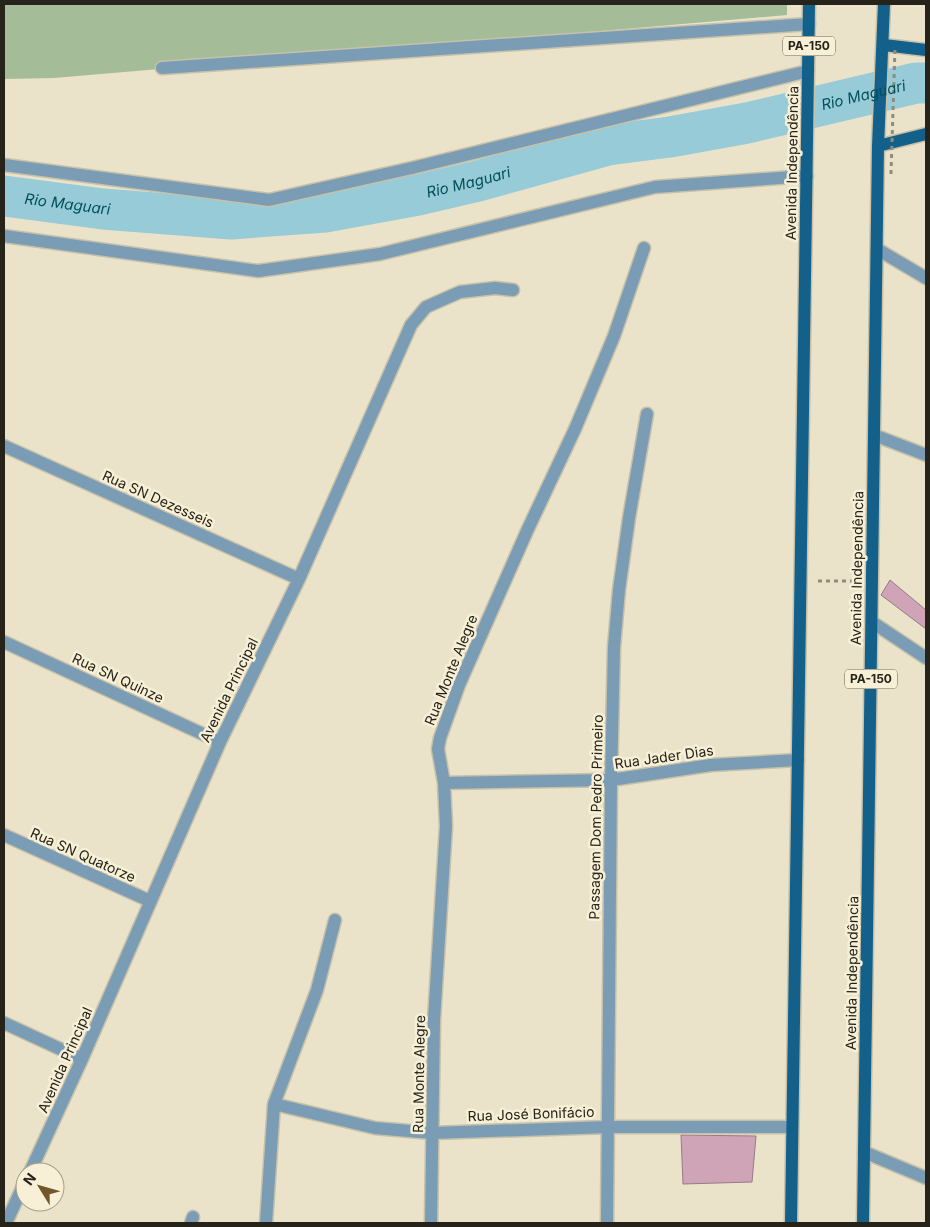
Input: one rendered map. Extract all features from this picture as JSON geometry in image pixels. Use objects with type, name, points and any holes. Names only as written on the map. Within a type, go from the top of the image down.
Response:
[{"type":"main road","name":"Avenida Independência","points":[[791,1223],[809,4]]},
{"type":"main road","name":"Avenida Independência","points":[[863,1223],[879,140],[889,47],[884,4]]},
{"type":"main road","points":[[889,47],[926,50]]},
{"type":"main road","points":[[879,140],[926,134]]},
{"type":"street","points":[[162,68],[809,24]]},
{"type":"street","points":[[4,165],[269,200],[412,168],[808,71]]},
{"type":"street","points":[[4,236],[258,272],[380,254],[655,187],[807,176]]},
{"type":"street","name":"Rua Monte Alegre","points":[[431,1223],[434,1020],[446,826],[444,783],[438,749],[445,722],[460,685],[614,336],[644,248]]},
{"type":"street","points":[[877,249],[926,278]]},
{"type":"street","name":"Avenida Principal","points":[[35,1162],[82,1059],[220,742],[299,579],[411,325],[426,308],[460,292],[495,288],[513,290]]},
{"type":"street","name":"Passagem Dom Pedro Primeiro","points":[[607,1223],[614,647],[619,590],[629,518],[647,414]]},
{"type":"street","points":[[874,435],[926,455]]},
{"type":"street","name":"Rua SN Dezesseis","points":[[4,446],[299,579]]},
{"type":"street","points":[[872,622],[926,658]]},
{"type":"street","name":"Rua SN Quinze","points":[[4,642],[220,742]]},
{"type":"street","name":"Rua Jader Dias","points":[[444,783],[611,780],[711,765],[798,760]]},
{"type":"street","name":"Rua SN Quatorze","points":[[4,835],[150,901]]},
{"type":"street","points":[[266,1223],[274,1104],[317,990],[335,920]]},
{"type":"street","points":[[4,1023],[82,1059]]},
{"type":"street","name":"Rua José Bonifácio","points":[[274,1104],[375,1128],[432,1133],[608,1126],[792,1127]]},
{"type":"street","points":[[864,1152],[926,1178]]},
{"type":"street","points":[[7,1215],[15,1200]]},
{"type":"path","points":[[889,47],[891,174]]},
{"type":"path","points":[[800,581],[873,581]]},
{"type":"green space","points":[[4,4],[787,4],[787,15],[54,78],[4,79]]},
{"type":"building","points":[[890,580],[926,610],[926,629],[881,595]]},
{"type":"building","points":[[681,1135],[756,1136],[752,1182],[683,1184]]},
{"type":"waterway","name":"Rio Maguari","points":[[4,196],[103,209],[231,219],[325,212],[418,195],[478,181],[608,145],[670,137],[747,123],[916,83],[926,83]]}]
